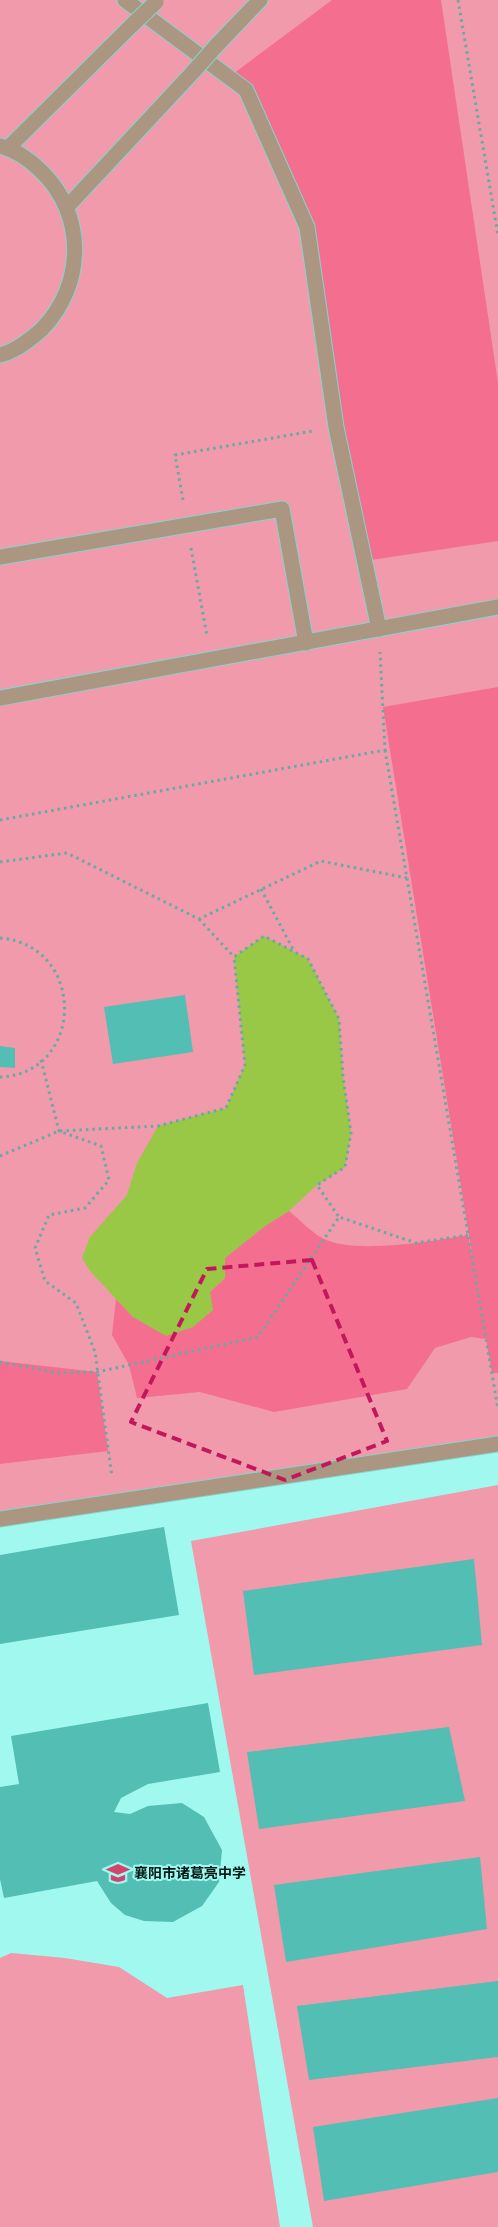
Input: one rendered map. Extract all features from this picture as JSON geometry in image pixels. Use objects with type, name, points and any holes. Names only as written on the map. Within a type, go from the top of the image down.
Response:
[{"type":"street","points":[[125,0],[246,90],[307,227],[336,427],[379,629]]},
{"type":"street","points":[[67,207],[260,0]]},
{"type":"street","points":[[0,355],[32,338],[52,318],[67,293],[75,264],[75,235],[67,207],[53,183],[32,162],[4,147],[157,1]]},
{"type":"street","points":[[0,557],[282,509],[306,642]]},
{"type":"street","points":[[0,698],[498,607]]},
{"type":"street","points":[[0,1520],[498,1444]]},
{"type":"path","points":[[458,0],[498,235]]},
{"type":"path","points":[[379,629],[385,750],[498,1409]]},
{"type":"path","points":[[0,820],[385,750]]},
{"type":"path","points":[[0,862],[67,853],[198,919],[234,957],[245,1065],[226,1108],[158,1126],[59,1131],[0,1156]]},
{"type":"path","points":[[198,919],[322,861],[407,878]]},
{"type":"path","points":[[261,889],[294,952]]},
{"type":"path","points":[[234,957],[264,936],[308,959],[339,1019],[343,1077],[351,1133],[345,1167],[318,1185],[338,1217],[416,1243],[468,1235]]},
{"type":"path","points":[[0,938],[13,939],[35,949],[52,965],[63,986],[66,1009],[62,1032],[50,1053],[32,1068],[10,1077],[0,1077]]},
{"type":"path","points":[[41,1060],[59,1131]]},
{"type":"path","points":[[59,1131],[101,1146],[109,1180],[85,1208],[49,1215],[35,1248],[45,1281],[76,1303],[95,1352],[115,1502]]},
{"type":"path","points":[[0,1362],[58,1373],[97,1372],[258,1338],[338,1217]]},
{"type":"highlighted area","points":[[312,1260],[387,1441],[285,1480],[131,1422],[207,1269]]},
{"type":"shaded area","points":[[0,0],[498,0],[498,1444],[0,1519]]},
{"type":"shaded area","points":[[332,0],[441,0],[498,383],[498,541],[364,561],[307,227],[246,90],[229,77]]},
{"type":"shaded area","points":[[498,687],[498,1373],[492,1373],[486,1339],[471,1337],[435,1348],[407,1389],[274,1412],[200,1392],[137,1398],[129,1365],[112,1335],[116,1299],[133,1317],[210,1292],[225,1278],[224,1258],[265,1226],[289,1211],[322,1238],[353,1246],[394,1245],[468,1235],[473,1260],[383,707]]},
{"type":"shaded area","points":[[264,936],[308,959],[339,1019],[343,1077],[351,1133],[345,1167],[317,1185],[289,1211],[265,1226],[225,1258],[225,1278],[210,1292],[213,1310],[193,1327],[166,1336],[133,1317],[90,1271],[82,1258],[90,1237],[127,1195],[137,1163],[158,1126],[226,1108],[245,1065],[234,957]]},
{"type":"shaded area","points":[[0,1361],[97,1372],[108,1451],[0,1464]]},
{"type":"shaded area","points":[[498,1485],[498,2227],[313,2227],[191,1541]]},
{"type":"shaded area","points":[[11,1953],[65,1958],[119,1967],[167,1998],[243,1985],[280,2227],[0,2227],[0,1958]]},
{"type":"building","points":[[185,995],[193,1052],[113,1064],[104,1007]]},
{"type":"building","points":[[0,1046],[15,1048],[15,1068],[0,1067]]},
{"type":"building","points":[[164,1527],[179,1615],[0,1644],[0,1555]]},
{"type":"building","points":[[474,1559],[482,1645],[254,1675],[243,1591]]},
{"type":"building","points":[[208,1703],[220,1772],[148,1784],[121,1798],[114,1812],[130,1814],[148,1806],[182,1803],[204,1817],[222,1850],[219,1882],[202,1906],[173,1922],[144,1921],[125,1915],[111,1903],[97,1881],[4,1898],[0,1879],[0,1787],[19,1784],[11,1736]]},
{"type":"building","points":[[449,1727],[465,1801],[259,1829],[247,1752]]},
{"type":"building","points":[[480,1857],[487,1929],[286,1962],[274,1885]]},
{"type":"building","points":[[498,1981],[498,2057],[309,2080],[297,2006]]},
{"type":"building","points":[[498,2098],[498,2172],[324,2201],[313,2127]]},
{"type":"place","name":"襄阳市诸葛亮中学","points":[[118,1873]]}]
